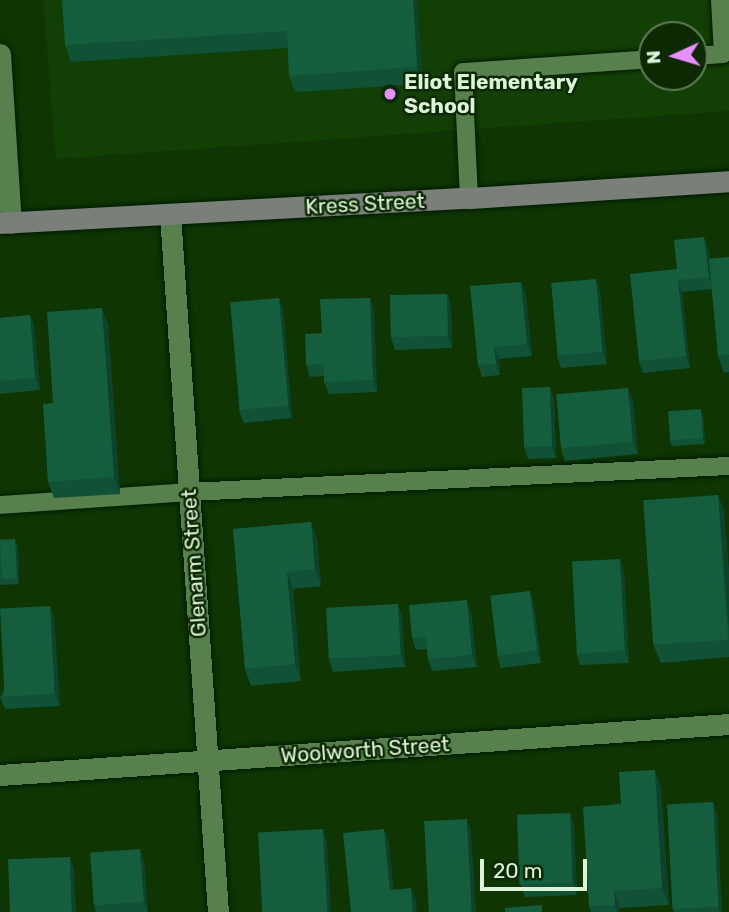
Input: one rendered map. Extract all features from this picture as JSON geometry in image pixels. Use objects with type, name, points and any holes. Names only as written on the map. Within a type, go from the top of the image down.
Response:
[{"type":"street","points":[[0,54],[5,223]]},
{"type":"street","name":"Kress Street","points":[[5,223],[729,181]]},
{"type":"street","name":"Glenarm Street","points":[[170,214],[218,912]]},
{"type":"street","name":"Woolworth Street","points":[[0,775],[729,724]]},
{"type":"lane","points":[[708,55],[723,54],[720,0]]},
{"type":"lane","points":[[469,198],[463,72],[638,60]]},
{"type":"lane","points":[[0,505],[188,492],[729,466]]},
{"type":"shaded area","name":"Eliot Elementary School","points":[[43,0],[729,0],[729,111],[56,159]]},
{"type":"building","points":[[62,0],[413,0],[417,67],[289,76],[287,31],[65,45]]},
{"type":"building","points":[[704,237],[709,277],[678,280],[686,356],[639,361],[630,274],[677,269],[674,240]]},
{"type":"building","points":[[729,257],[729,355],[718,356],[709,259]]},
{"type":"building","points":[[596,279],[602,352],[558,356],[551,283]]},
{"type":"building","points":[[521,282],[527,344],[494,347],[496,364],[478,365],[470,286]]},
{"type":"building","points":[[447,294],[448,336],[391,337],[390,295]]},
{"type":"building","points":[[279,298],[288,406],[240,410],[230,302]]},
{"type":"building","points":[[370,298],[373,380],[324,382],[324,364],[306,365],[305,334],[322,333],[320,299]]},
{"type":"building","points":[[102,308],[114,477],[48,482],[43,404],[53,403],[47,312]]},
{"type":"building","points":[[30,315],[35,378],[0,381],[0,318]]},
{"type":"building","points":[[550,387],[552,446],[524,447],[522,388]]},
{"type":"building","points":[[628,388],[633,442],[561,448],[556,394]]},
{"type":"building","points":[[701,409],[703,438],[670,440],[668,411]]},
{"type":"building","points":[[718,495],[728,640],[653,645],[643,500]]},
{"type":"building","points":[[311,522],[315,569],[287,572],[295,664],[245,669],[233,529]]},
{"type":"building","points":[[15,539],[17,578],[2,579],[0,540]]},
{"type":"building","points":[[620,559],[625,651],[577,653],[572,562]]},
{"type":"building","points":[[530,591],[537,651],[498,655],[490,596]]},
{"type":"building","points":[[467,600],[472,655],[428,659],[426,637],[412,638],[409,605]]},
{"type":"building","points":[[398,604],[401,655],[329,659],[326,608]]},
{"type":"building","points":[[50,606],[55,694],[5,696],[0,609]]},
{"type":"building","points":[[655,770],[662,888],[614,891],[615,905],[589,906],[583,807],[621,804],[619,772]]},
{"type":"building","points":[[713,802],[718,907],[673,909],[667,804]]},
{"type":"building","points":[[570,813],[572,883],[519,885],[517,815]]},
{"type":"building","points":[[467,819],[472,912],[429,912],[424,821]]},
{"type":"building","points":[[323,829],[327,912],[262,912],[258,832]]},
{"type":"building","points":[[384,829],[390,890],[411,888],[413,912],[351,912],[343,833]]},
{"type":"building","points":[[140,849],[144,902],[94,905],[90,852]]},
{"type":"building","points":[[70,857],[72,912],[10,912],[8,859]]},
{"type":"building","points":[[542,905],[542,912],[505,912],[505,908]]},
{"type":"place","name":"Eliot Elementary School","points":[[390,94]]}]
